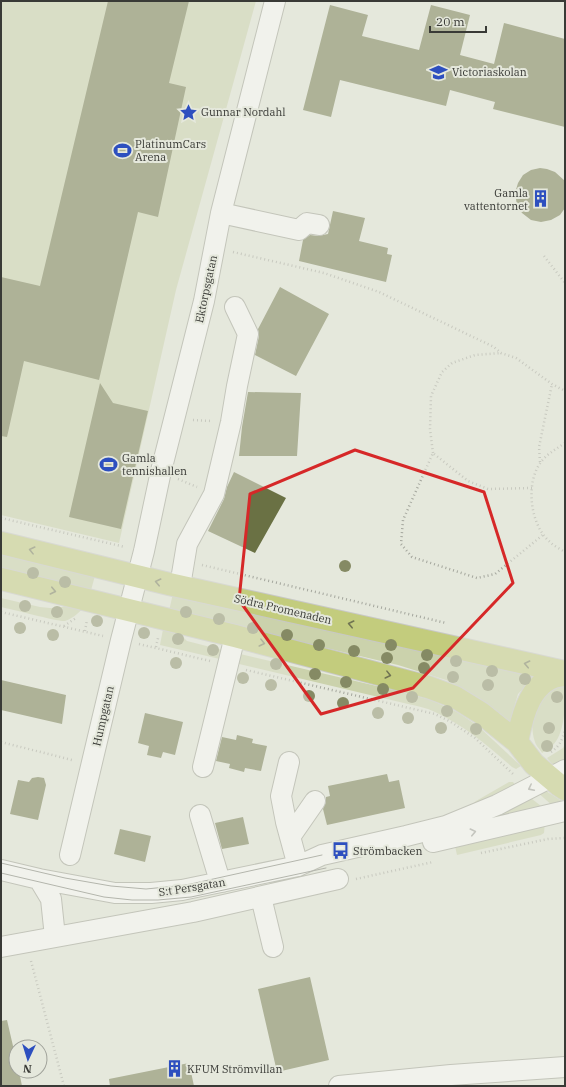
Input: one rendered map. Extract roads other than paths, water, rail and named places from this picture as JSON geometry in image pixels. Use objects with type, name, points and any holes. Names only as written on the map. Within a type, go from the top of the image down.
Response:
[{"type":"main road","name":"Södra Promenaden","points":[[1,543],[137,577],[565,672]]},
{"type":"main road","points":[[1,579],[235,636],[428,687],[455,697],[480,713],[517,742],[534,764],[560,779]]},
{"type":"main road","points":[[517,742],[521,724],[532,695],[551,678],[565,675]]},
{"type":"street","name":"Ektorpsgatan","points":[[137,577],[161,471],[204,302],[221,213],[274,1]]},
{"type":"street","points":[[221,213],[299,230],[307,223],[319,225]]},
{"type":"street","points":[[180,586],[187,544],[214,494],[231,422],[248,334],[235,307]]},
{"type":"street","name":"Humpgatan","points":[[70,855],[137,577]]},
{"type":"street","points":[[203,767],[235,636]]},
{"type":"street","points":[[289,762],[281,796],[298,866]]},
{"type":"street","points":[[298,866],[322,855],[446,826],[497,805],[529,789],[560,779]]},
{"type":"street","points":[[290,837],[314,801]]},
{"type":"street","points":[[298,866],[326,868],[558,813]]},
{"type":"street","points":[[200,815],[219,878],[222,882]]},
{"type":"street","name":"S:t Persgatan","points":[[1,870],[39,879],[115,893],[151,893],[182,890],[298,866]]},
{"type":"street","points":[[39,879],[50,899],[56,937]]},
{"type":"street","name":"S:t Persgatan","points":[[1,947],[193,912],[338,879]]},
{"type":"street","points":[[261,897],[273,947]]},
{"type":"street","points":[[339,1086],[451,1075],[565,1067]]},
{"type":"tram line","points":[[1,863],[65,878],[111,886],[146,889],[186,885],[322,855]]},
{"type":"tram line","points":[[1,873],[104,897],[132,900],[158,900],[191,897],[326,868]]},
{"type":"place","name":"Victoriaskolan","points":[[439,72]]},
{"type":"place","name":"Gunnar Nordahl","points":[[188,112]]},
{"type":"place","name":"PlatinumCars Arena","points":[[122,150]]},
{"type":"place","name":"Gamla vattentornet","points":[[541,199]]},
{"type":"place","name":"Gamla tennishallen","points":[[109,464]]},
{"type":"place","name":"Strömbacken","points":[[340,851]]},
{"type":"place","name":"KFUM Strömvillan","points":[[174,1069]]}]
